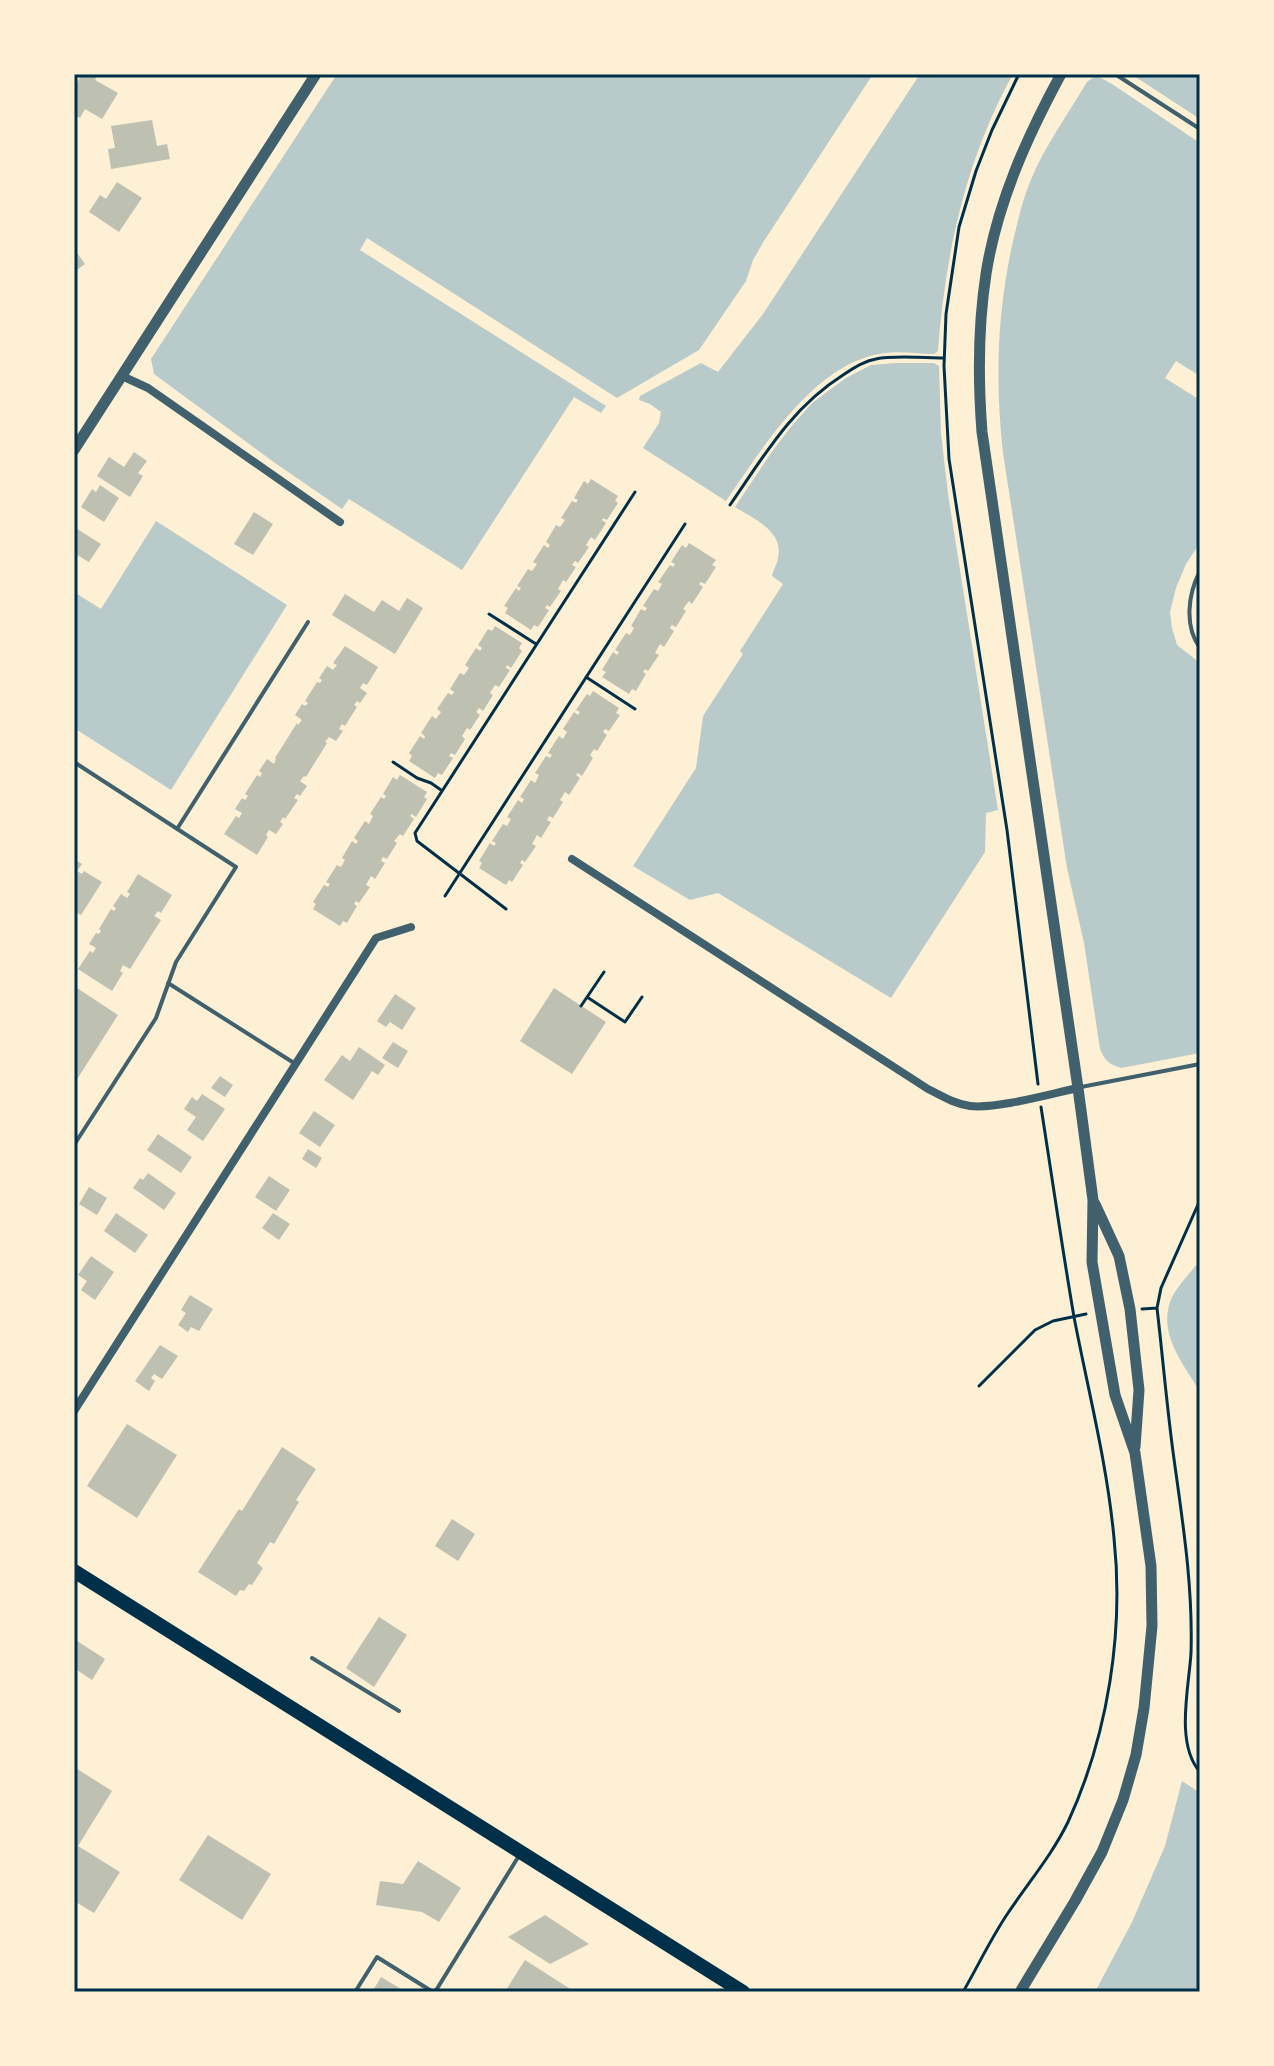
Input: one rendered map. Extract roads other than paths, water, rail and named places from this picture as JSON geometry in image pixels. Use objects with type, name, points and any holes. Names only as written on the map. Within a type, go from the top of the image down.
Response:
[{"type":"main road","points":[[74,1571],[743,1992]]},
{"type":"street","points":[[74,450],[316,74]]},
{"type":"street","points":[[1020,1992],[1102,1852],[1123,1800],[1136,1755],[1144,1708],[1152,1626],[1151,1566],[1135,1453],[1115,1395],[1092,1262],[1093,1200],[986,464],[978,381],[986,273],[1000,212],[1034,123],[1061,74]]},
{"type":"street","points":[[122,376],[160,396],[340,522]]},
{"type":"street","points":[[572,859],[928,1089],[952,1101],[971,1106],[989,1106],[1078,1088]]},
{"type":"street","points":[[74,1411],[376,938],[411,927]]},
{"type":"street","points":[[1093,1200],[1119,1256],[1130,1309],[1139,1390],[1135,1453]]},
{"type":"lane","points":[[1115,74],[1200,129]]},
{"type":"lane","points":[[1200,571],[1190,605],[1191,630],[1200,648]]},
{"type":"lane","points":[[177,829],[308,622]]},
{"type":"lane","points":[[74,762],[236,867],[176,962],[156,1018],[74,1145]]},
{"type":"lane","points":[[168,983],[296,1064]]},
{"type":"lane","points":[[1078,1088],[1200,1064]]},
{"type":"lane","points":[[312,1658],[399,1711]]},
{"type":"lane","points":[[355,1992],[377,1957],[434,1992],[522,1852]]}]
